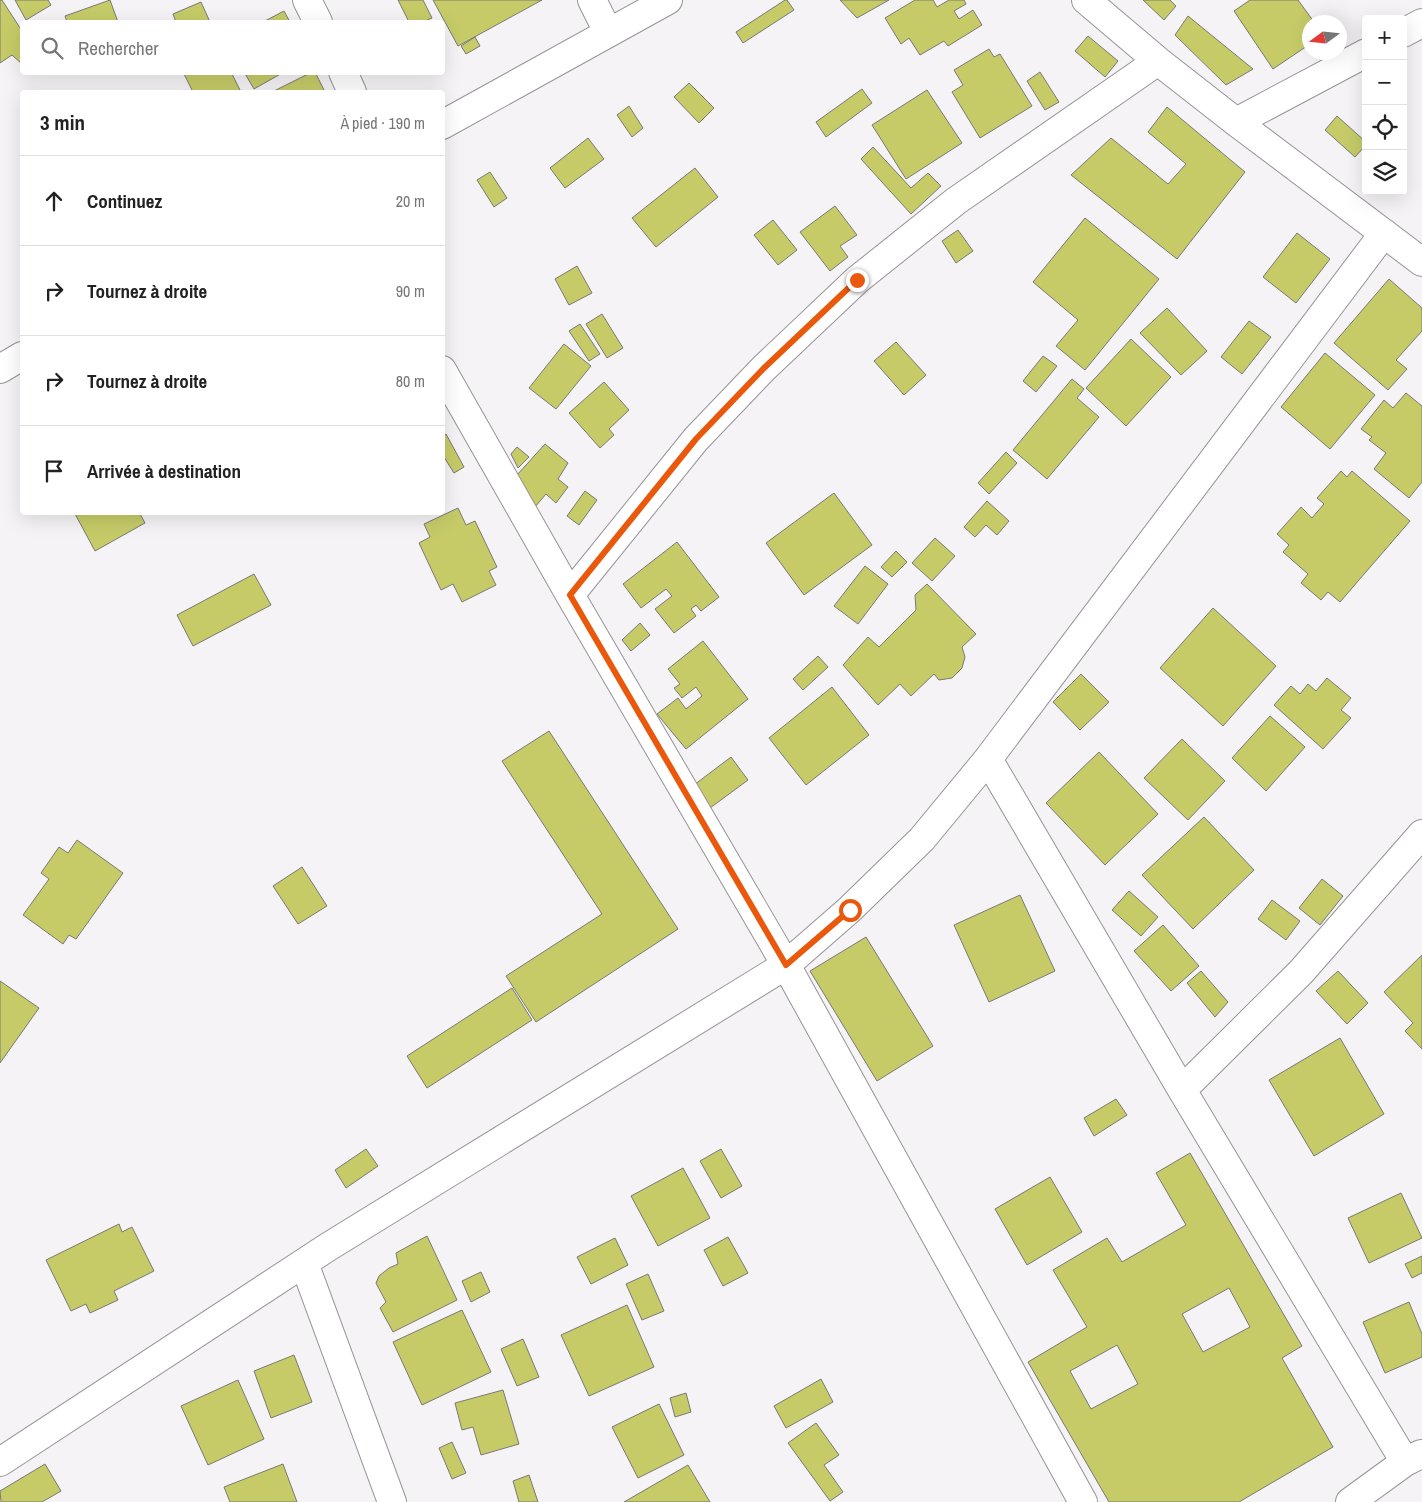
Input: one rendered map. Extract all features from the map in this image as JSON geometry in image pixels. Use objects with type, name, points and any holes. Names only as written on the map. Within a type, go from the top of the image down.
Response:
[{"type":"street","points":[[307,0],[317,20]]},
{"type":"street","points":[[592,0],[608,32]]},
{"type":"street","points":[[445,123],[668,0]]},
{"type":"street","points":[[1086,0],[1158,61],[1236,122],[1422,262]]},
{"type":"street","points":[[1407,31],[1422,23]]},
{"type":"street","points":[[1236,122],[1362,55]]},
{"type":"street","points":[[570,595],[696,439],[764,368],[857,280],[956,201],[1158,61]]},
{"type":"street","points":[[344,75],[351,90]]},
{"type":"street","points":[[0,1462],[304,1263],[786,965],[850,910],[922,839],[988,759],[1384,233]]},
{"type":"street","points":[[0,369],[20,357]]},
{"type":"street","points":[[445,375],[570,595],[786,965],[1083,1502]]},
{"type":"street","points":[[988,759],[1182,1090],[1413,1458],[1350,1502]]},
{"type":"street","points":[[1182,1090],[1301,972],[1422,834]]},
{"type":"street","points":[[304,1263],[392,1502]]},
{"type":"building","points":[[0,0],[2,0],[20,28],[20,62],[12,55],[0,63]]},
{"type":"building","points":[[15,0],[48,0],[51,5],[26,20]]},
{"type":"building","points":[[110,0],[117,20],[66,20],[65,16]]},
{"type":"building","points":[[398,0],[423,0],[432,18],[428,20],[408,20]]},
{"type":"building","points":[[433,0],[542,0],[458,46]]},
{"type":"building","points":[[785,0],[794,10],[743,43],[736,32]]},
{"type":"building","points":[[840,0],[889,0],[857,18]]},
{"type":"building","points":[[915,0],[933,0],[937,7],[949,0],[964,0],[966,4],[954,11],[959,19],[973,10],[982,25],[948,46],[944,41],[920,55],[909,38],[901,44],[885,18]]},
{"type":"building","points":[[1143,0],[1170,0],[1176,6],[1164,20]]},
{"type":"building","points":[[1250,0],[1298,0],[1309,15],[1302,15],[1302,49],[1273,69],[1234,11]]},
{"type":"building","points":[[201,2],[209,20],[175,20],[173,14]]},
{"type":"building","points":[[284,11],[289,20],[267,20]]},
{"type":"building","points":[[1188,16],[1253,69],[1226,85],[1175,35]]},
{"type":"building","points":[[1088,36],[1118,61],[1105,77],[1075,51]]},
{"type":"building","points":[[475,37],[480,46],[466,54],[461,46]]},
{"type":"building","points":[[989,49],[994,57],[1000,54],[1032,106],[980,138],[952,92],[963,85],[954,70]]},
{"type":"building","points":[[1040,72],[1059,102],[1045,110],[1027,81]]},
{"type":"building","points":[[184,75],[232,75],[240,90],[192,90]]},
{"type":"building","points":[[246,75],[279,75],[254,89]]},
{"type":"building","points":[[306,75],[316,75],[324,90],[276,90]]},
{"type":"building","points":[[689,83],[714,108],[699,123],[674,97]]},
{"type":"building","points":[[862,89],[872,103],[826,137],[816,122]]},
{"type":"building","points":[[927,90],[962,143],[906,179],[872,125]]},
{"type":"building","points":[[629,106],[643,128],[632,137],[617,115]]},
{"type":"building","points":[[1167,107],[1245,172],[1177,259],[1071,175],[1111,138],[1168,184],[1186,164],[1148,132]]},
{"type":"building","points":[[1337,116],[1362,138],[1362,149],[1355,157],[1325,130]]},
{"type":"building","points":[[588,138],[604,159],[565,188],[550,168]]},
{"type":"building","points":[[873,147],[911,188],[928,173],[941,186],[911,214],[861,159]]},
{"type":"building","points":[[695,168],[718,197],[656,247],[632,218]]},
{"type":"building","points":[[490,172],[507,198],[494,207],[477,180]]},
{"type":"building","points":[[835,206],[857,235],[840,246],[848,257],[830,271],[800,232]]},
{"type":"building","points":[[1085,218],[1159,279],[1085,370],[1056,346],[1078,320],[1033,282]]},
{"type":"building","points":[[773,220],[797,250],[778,265],[754,235]]},
{"type":"building","points":[[958,230],[973,251],[956,263],[942,241]]},
{"type":"building","points":[[1297,233],[1330,259],[1296,303],[1263,277]]},
{"type":"building","points":[[577,266],[592,293],[569,305],[555,279]]},
{"type":"building","points":[[1389,279],[1422,308],[1422,331],[1396,360],[1407,369],[1388,390],[1334,343]]},
{"type":"building","points":[[1167,308],[1207,351],[1181,375],[1140,333]]},
{"type":"building","points":[[602,314],[623,348],[607,358],[586,324]]},
{"type":"building","points":[[1249,321],[1271,337],[1242,374],[1221,357]]},
{"type":"building","points":[[580,324],[600,354],[589,361],[569,331]]},
{"type":"building","points":[[1131,339],[1171,377],[1126,426],[1086,388]]},
{"type":"building","points":[[896,342],[926,375],[904,395],[874,361]]},
{"type":"building","points":[[564,344],[591,366],[556,409],[529,388]]},
{"type":"building","points":[[1325,353],[1375,395],[1330,449],[1281,407]]},
{"type":"building","points":[[1043,356],[1057,366],[1036,392],[1023,381]]},
{"type":"building","points":[[1072,379],[1084,389],[1077,398],[1099,417],[1047,479],[1013,450]]},
{"type":"building","points":[[604,382],[629,410],[609,429],[614,435],[600,448],[569,413]]},
{"type":"building","points":[[1406,393],[1422,406],[1422,482],[1409,498],[1374,469],[1386,453],[1369,440],[1372,437],[1361,429],[1384,400],[1393,408]]},
{"type":"building","points":[[445,434],[464,467],[454,473],[445,459]]},
{"type":"building","points":[[545,444],[568,463],[558,479],[568,487],[556,503],[546,494],[535,507],[517,475]]},
{"type":"building","points":[[517,447],[529,457],[518,468],[511,454]]},
{"type":"building","points":[[1006,452],[1017,463],[989,494],[978,483]]},
{"type":"building","points":[[1341,471],[1347,477],[1352,471],[1410,521],[1340,602],[1328,592],[1321,600],[1301,583],[1308,574],[1283,552],[1289,545],[1277,534],[1301,507],[1312,518],[1324,504],[1317,498]]},
{"type":"building","points":[[585,491],[597,500],[579,525],[567,516]]},
{"type":"building","points":[[834,493],[872,545],[804,595],[766,543]]},
{"type":"building","points":[[987,501],[1009,521],[997,535],[986,525],[975,537],[964,527]]},
{"type":"building","points":[[458,508],[466,525],[475,521],[497,567],[489,571],[496,585],[462,602],[453,584],[441,590],[419,543],[430,537],[424,524]]},
{"type":"building","points":[[76,515],[141,515],[145,523],[95,551]]},
{"type":"building","points":[[935,538],[955,556],[932,581],[912,563]]},
{"type":"building","points":[[677,542],[719,597],[701,611],[696,605],[691,609],[696,616],[674,633],[655,609],[672,596],[666,589],[641,608],[623,584]]},
{"type":"building","points":[[896,551],[907,562],[892,577],[881,567]]},
{"type":"building","points":[[865,566],[888,584],[858,624],[834,606]]},
{"type":"building","points":[[254,574],[271,605],[193,646],[177,615]]},
{"type":"building","points":[[927,584],[976,634],[962,647],[965,657],[962,668],[952,678],[939,680],[934,674],[911,696],[900,684],[878,705],[843,665],[868,637],[879,647],[916,610],[915,595]]},
{"type":"building","points":[[1213,608],[1276,666],[1223,726],[1160,668]]},
{"type":"building","points":[[640,623],[650,635],[631,651],[622,640]]},
{"type":"building","points":[[703,641],[748,699],[686,749],[657,714],[678,698],[686,709],[702,696],[696,687],[682,698],[674,688],[680,684],[668,669]]},
{"type":"building","points":[[818,656],[828,667],[803,690],[793,679]]},
{"type":"building","points":[[1081,674],[1109,702],[1080,730],[1053,702]]},
{"type":"building","points":[[1327,678],[1351,698],[1341,710],[1351,718],[1323,749],[1274,705],[1291,686],[1300,694],[1308,684],[1316,691]]},
{"type":"building","points":[[832,687],[869,735],[806,785],[769,738]]},
{"type":"building","points":[[1270,716],[1305,747],[1266,791],[1232,758]]},
{"type":"building","points":[[549,731],[678,929],[536,1022],[506,976],[602,914],[502,761]]},
{"type":"building","points":[[1182,739],[1225,781],[1188,820],[1144,778]]},
{"type":"building","points":[[1099,752],[1158,814],[1105,865],[1046,803]]},
{"type":"building","points":[[731,757],[748,780],[706,811],[690,788]]},
{"type":"building","points":[[1204,817],[1254,870],[1193,929],[1142,875]]},
{"type":"building","points":[[77,840],[123,873],[76,939],[69,935],[63,944],[23,915],[49,879],[41,873],[59,847],[68,853]]},
{"type":"building","points":[[302,867],[327,906],[298,924],[273,886]]},
{"type":"building","points":[[1322,879],[1343,896],[1320,925],[1299,908]]},
{"type":"building","points":[[1129,891],[1158,917],[1141,936],[1112,910]]},
{"type":"building","points":[[1020,895],[1055,971],[989,1002],[954,925]]},
{"type":"building","points":[[1272,900],[1300,921],[1286,940],[1258,919]]},
{"type":"building","points":[[1163,925],[1199,966],[1171,991],[1134,951]]},
{"type":"building","points":[[866,937],[933,1046],[877,1081],[810,971]]},
{"type":"building","points":[[1422,955],[1422,1049],[1405,1031],[1413,1023],[1384,992]]},
{"type":"building","points":[[1201,971],[1228,1002],[1215,1017],[1187,983]]},
{"type":"building","points":[[1338,971],[1368,1003],[1347,1024],[1316,991]]},
{"type":"building","points":[[0,981],[39,1008],[0,1063]]},
{"type":"building","points":[[512,988],[532,1020],[427,1088],[407,1056]]},
{"type":"building","points":[[1340,1038],[1384,1114],[1314,1156],[1269,1080]]},
{"type":"building","points":[[1116,1099],[1127,1115],[1094,1136],[1084,1118]]},
{"type":"building","points":[[366,1149],[378,1166],[346,1188],[335,1170]]},
{"type":"building","points":[[721,1149],[742,1186],[721,1198],[700,1161]]},
{"type":"building","points":[[1190,1153],[1302,1346],[1282,1358],[1333,1447],[1239,1502],[1109,1502],[1028,1362],[1087,1327],[1053,1270],[1107,1238],[1122,1262],[1186,1225],[1156,1173]],"holes":[[[1229,1288],[1250,1327],[1203,1352],[1182,1314]],[[1117,1345],[1138,1384],[1091,1409],[1070,1371]]]},
{"type":"building","points":[[683,1168],[710,1218],[658,1246],[631,1196]]},
{"type":"building","points":[[1050,1177],[1082,1232],[1027,1265],[995,1209]]},
{"type":"building","points":[[1401,1193],[1422,1238],[1369,1263],[1348,1218]]},
{"type":"building","points":[[119,1224],[122,1232],[132,1227],[154,1271],[114,1291],[118,1300],[90,1313],[86,1304],[71,1311],[46,1260]]},
{"type":"building","points":[[427,1236],[457,1300],[393,1332],[380,1308],[386,1302],[376,1283],[379,1276],[398,1264],[396,1253]]},
{"type":"building","points":[[728,1237],[748,1273],[723,1286],[704,1250]]},
{"type":"building","points":[[615,1238],[628,1265],[591,1284],[577,1257]]},
{"type":"building","points":[[1422,1256],[1422,1273],[1412,1278],[1405,1264]]},
{"type":"building","points":[[481,1272],[490,1292],[471,1302],[462,1281]]},
{"type":"building","points":[[648,1274],[664,1311],[642,1320],[626,1284]]},
{"type":"building","points":[[1409,1302],[1422,1334],[1422,1357],[1385,1373],[1363,1322]]},
{"type":"building","points":[[627,1305],[654,1367],[589,1396],[561,1335]]},
{"type":"building","points":[[462,1310],[491,1372],[422,1405],[393,1342]]},
{"type":"building","points":[[523,1339],[539,1377],[517,1386],[501,1349]]},
{"type":"building","points":[[294,1355],[312,1402],[271,1418],[254,1371]]},
{"type":"building","points":[[821,1379],[833,1402],[786,1428],[774,1406]]},
{"type":"building","points":[[238,1380],[264,1439],[208,1465],[181,1406]]},
{"type":"building","points":[[503,1390],[519,1444],[481,1455],[473,1427],[462,1430],[455,1403]]},
{"type":"building","points":[[686,1393],[691,1412],[675,1417],[670,1398]]},
{"type":"building","points":[[659,1404],[684,1455],[638,1478],[612,1427]]},
{"type":"building","points":[[816,1423],[839,1455],[824,1465],[843,1492],[830,1501],[788,1443]]},
{"type":"building","points":[[452,1442],[466,1473],[452,1479],[439,1448]]},
{"type":"building","points":[[45,1464],[61,1491],[42,1502],[1,1502],[0,1491]]},
{"type":"building","points":[[283,1464],[297,1502],[230,1502],[224,1487]]},
{"type":"building","points":[[688,1465],[710,1502],[624,1502]]},
{"type":"building","points":[[529,1475],[538,1502],[519,1502],[513,1481]]},
{"type":"route","points":[[850,910],[786,965],[570,595],[696,439],[764,368],[857,280]]}]
